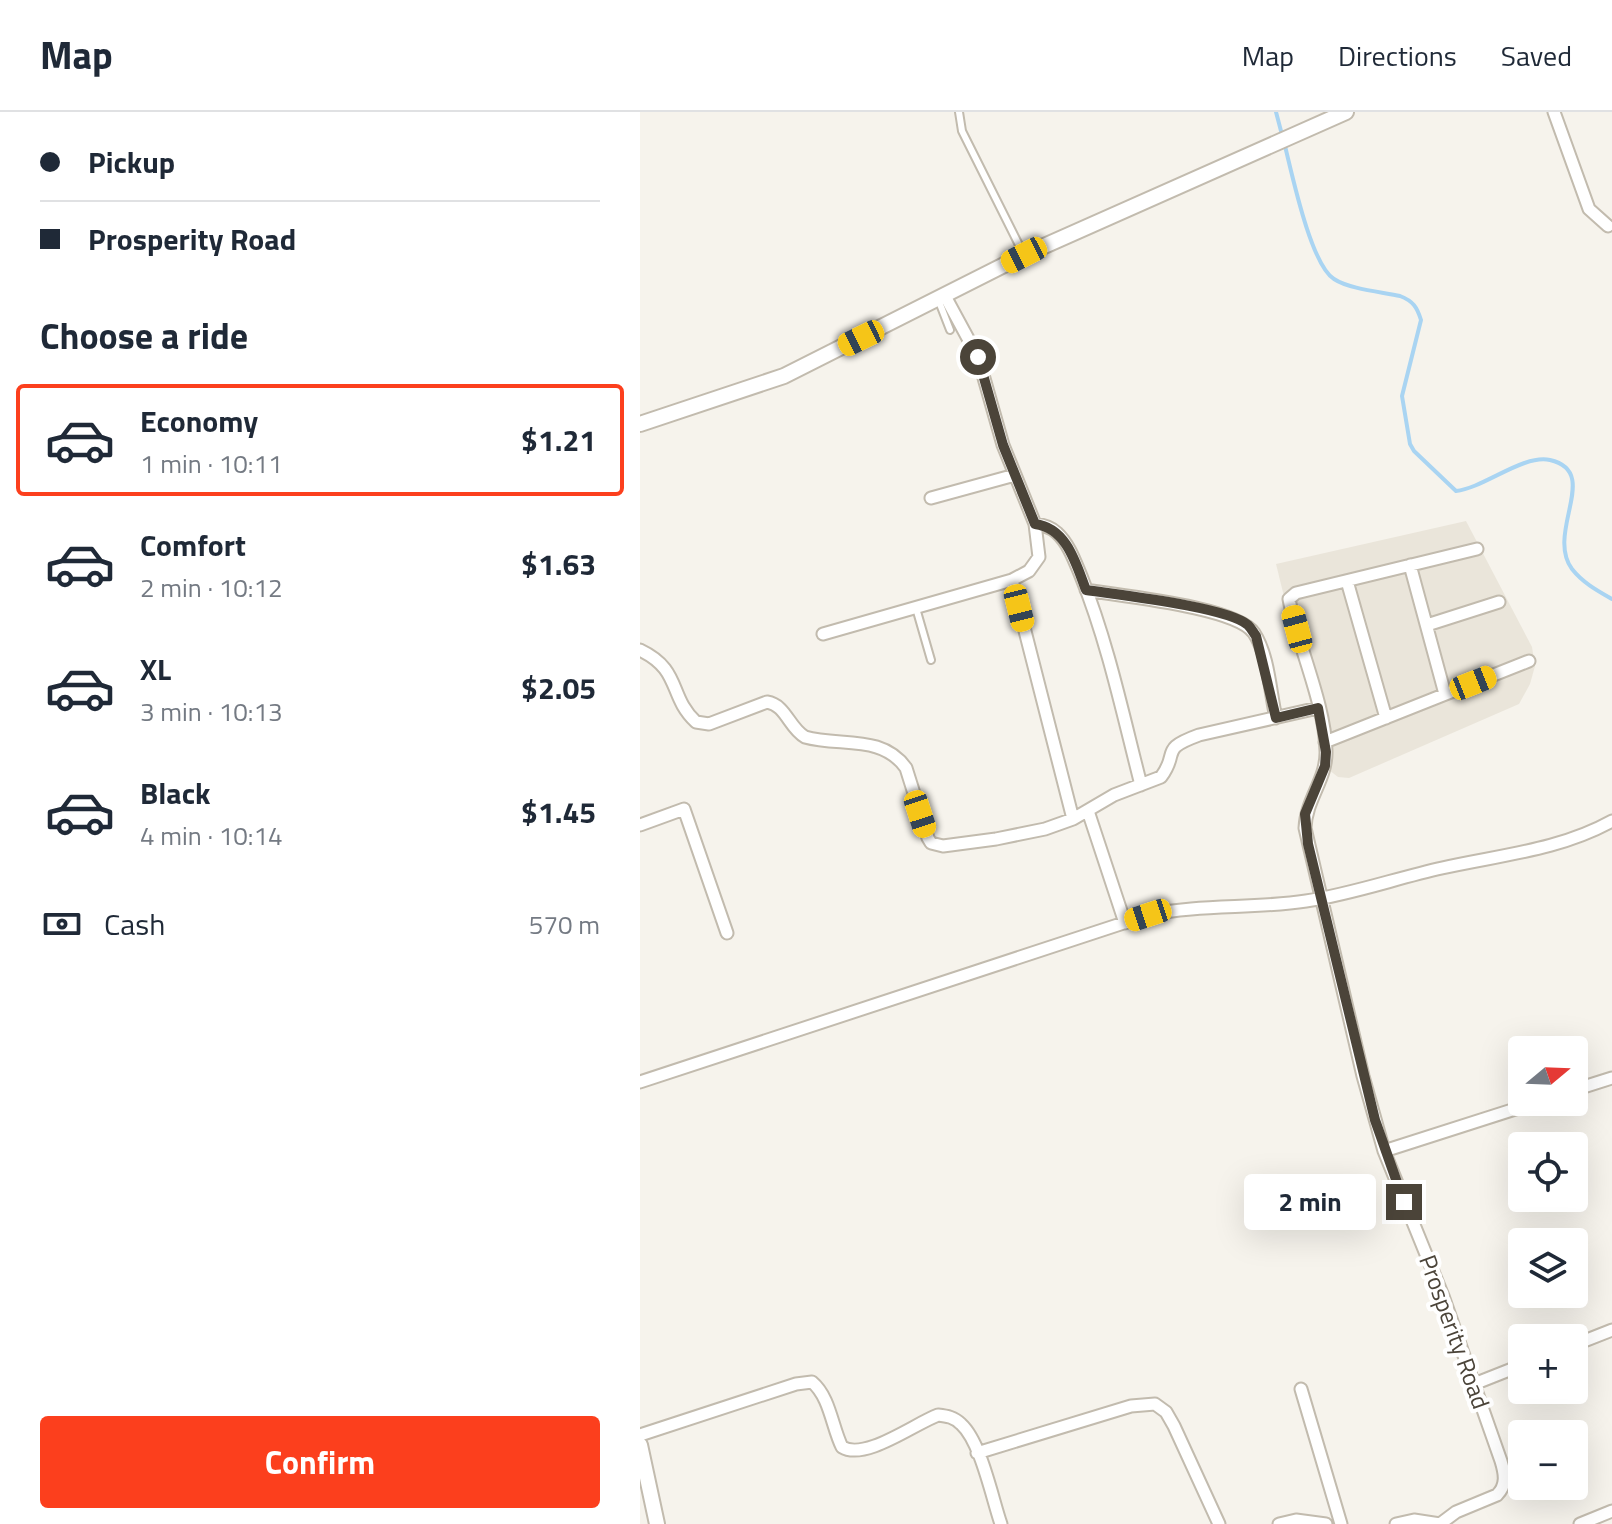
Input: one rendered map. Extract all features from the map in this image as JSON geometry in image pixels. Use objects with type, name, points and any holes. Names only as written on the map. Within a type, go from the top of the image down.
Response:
[{"type":"street","points":[[640,424],[784,376],[1024,255],[1346,112]]},
{"type":"street","points":[[1554,112],[1589,209],[1608,226]]},
{"type":"street","points":[[823,634],[1012,580],[1029,571],[1039,557],[1035,524],[993,416],[978,357],[942,298]]},
{"type":"street","points":[[931,498],[1015,475]]},
{"type":"street","points":[[1035,524],[1046,525],[1056,532],[1075,562],[1104,644],[1141,785]]},
{"type":"street","points":[[1386,718],[1347,581],[1477,549]]},
{"type":"street","points":[[1410,565],[1445,694]]},
{"type":"street","points":[[1012,580],[1073,819]]},
{"type":"street","name":"Prosperity Road","points":[[1347,581],[1290,597],[1325,742],[1325,766],[1305,814],[1308,844],[1384,1151],[1443,1296],[1503,1470],[1504,1485],[1497,1495],[1456,1512],[1440,1524]]},
{"type":"street","points":[[1086,590],[1201,609],[1248,625],[1261,651],[1276,718]]},
{"type":"street","points":[[1427,625],[1499,602]]},
{"type":"street","points":[[640,650],[660,661],[667,669],[684,706],[696,722],[709,724],[767,702],[779,706],[797,733],[805,737],[885,748],[906,768],[928,838],[936,845],[958,845],[1020,835],[1073,819],[1114,795],[1161,777],[1166,771],[1171,750],[1180,742],[1318,708]]},
{"type":"street","points":[[1325,742],[1529,661]]},
{"type":"street","points":[[640,825],[684,809],[727,933]]},
{"type":"street","points":[[1088,811],[1125,923]]},
{"type":"street","points":[[640,1082],[1148,915],[1193,907],[1321,898],[1571,841],[1612,821]]},
{"type":"street","points":[[1588,1086],[1612,1078]]},
{"type":"street","points":[[1384,1151],[1508,1111]]},
{"type":"street","points":[[1588,1339],[1612,1330]]},
{"type":"street","points":[[1474,1384],[1508,1371]]},
{"type":"street","points":[[640,1435],[805,1381],[812,1382],[819,1388],[838,1440],[847,1451],[864,1449],[938,1415],[962,1424],[977,1453],[1001,1524]]},
{"type":"street","points":[[1301,1389],[1341,1524]]},
{"type":"street","points":[[977,1453],[1131,1406],[1155,1404],[1166,1412],[1174,1426],[1219,1524]]},
{"type":"street","points":[[640,1445],[643,1473],[657,1524]]},
{"type":"street","points":[[1580,1524],[1612,1511]]},
{"type":"street","points":[[1279,1524],[1296,1520],[1326,1524]]},
{"type":"street","points":[[1396,1524],[1414,1520],[1440,1524]]},
{"type":"lane","points":[[959,112],[962,131],[1024,255]]},
{"type":"lane","points":[[942,298],[950,330]]},
{"type":"lane","points":[[916,608],[931,660]]},
{"type":"shaded area","points":[[1466,521],[1532,647],[1535,666],[1530,684],[1519,704],[1349,778],[1338,777],[1329,770],[1321,746],[1276,564]]},
{"type":"waterway","points":[[1276,112],[1281,131]]},
{"type":"waterway","points":[[1285,146],[1310,238],[1326,270],[1334,279],[1348,285],[1400,296],[1411,302],[1418,311],[1421,320],[1402,396],[1410,444],[1414,451],[1456,491],[1539,459],[1565,467],[1572,477],[1573,490],[1564,538],[1565,554],[1572,569],[1581,578],[1612,599]]},
{"type":"route","points":[[978,357],[993,416],[1035,524],[1046,525],[1065,543],[1086,590],[1201,609],[1248,625],[1261,651],[1276,718],[1318,708],[1326,752],[1325,766],[1310,798],[1305,828],[1363,1076],[1384,1151],[1404,1202]]}]
